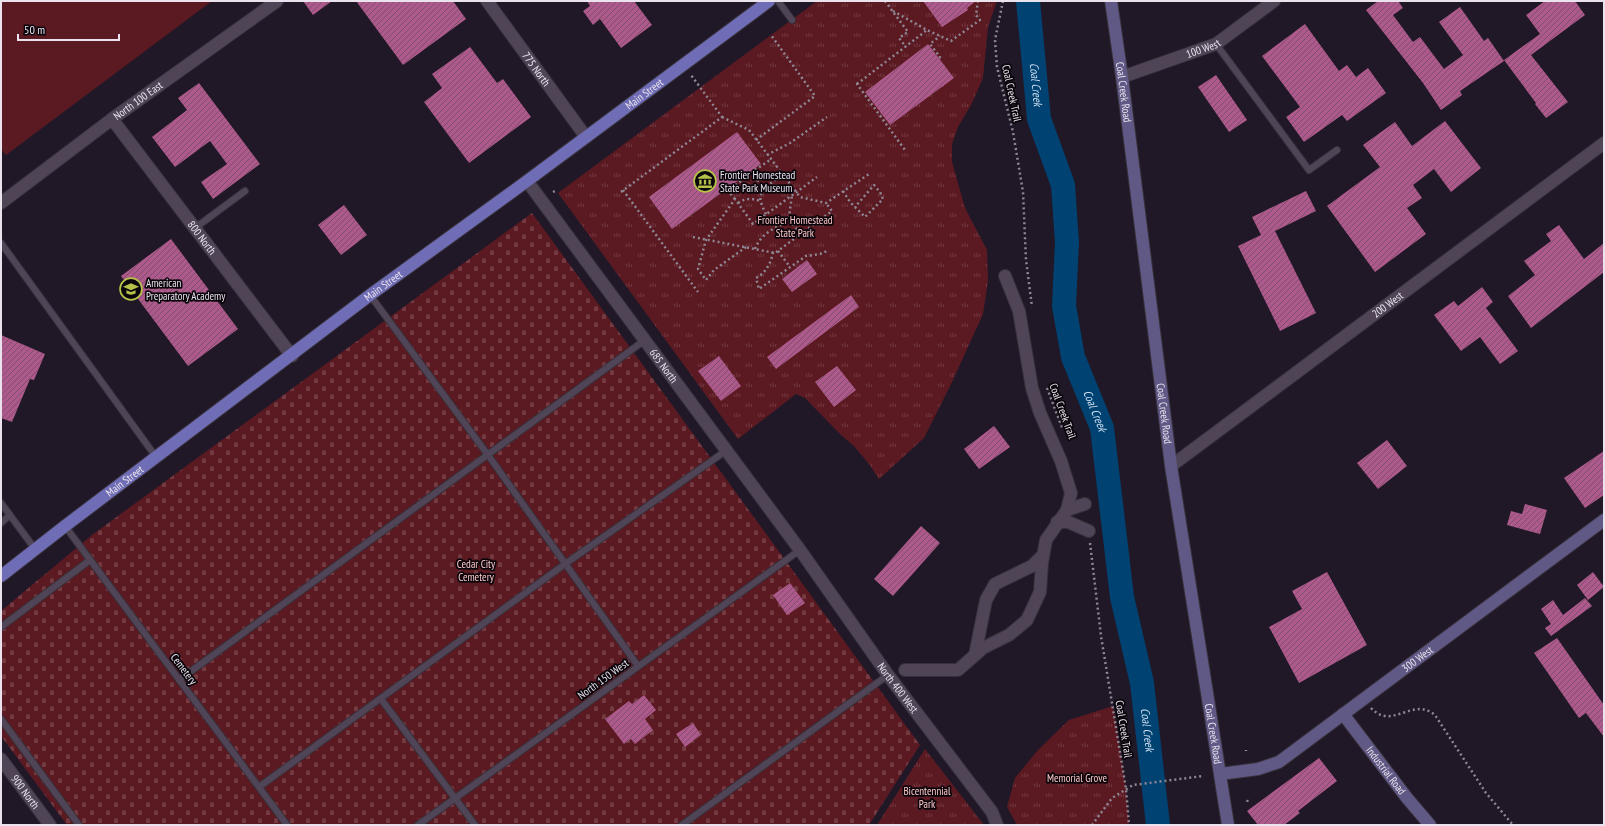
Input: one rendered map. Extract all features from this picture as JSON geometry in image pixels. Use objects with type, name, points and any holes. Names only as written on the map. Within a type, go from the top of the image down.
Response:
[{"type":"main road","name":"Main Street","points":[[1,576],[156,457],[292,356],[370,295],[527,181],[769,1]]},
{"type":"main road","name":"Coal Creek Road","points":[[1111,1],[1171,466],[1228,825]]},
{"type":"main road","name":"300 West","points":[[1220,774],[1258,769],[1279,762],[1604,520]]},
{"type":"main road","name":"Industrial Road","points":[[1343,714],[1407,798],[1430,825]]},
{"type":"street","name":"North 100 East","points":[[1,203],[112,119],[277,1]]},
{"type":"street","name":"775 North","points":[[487,1],[586,137]]},
{"type":"street","name":"100 West","points":[[1122,78],[1216,44],[1274,1]]},
{"type":"street","name":"800 North","points":[[112,119],[292,356]]},
{"type":"street","name":"200 West","points":[[1171,466],[1604,143]]},
{"type":"street","name":"685 North","points":[[527,181],[800,550]]},
{"type":"street","points":[[905,670],[958,670],[983,648],[1009,635],[1027,620],[1040,592],[1043,555],[1046,540],[1057,522],[1067,510],[1071,493],[1061,461],[1040,413],[1032,388],[1020,311],[1005,276]]},
{"type":"street","points":[[1067,510],[1085,504]]},
{"type":"street","points":[[1057,522],[1068,522],[1089,531]]},
{"type":"street","name":"North 400 West","points":[[800,550],[888,675],[992,812],[997,825]]},
{"type":"street","points":[[975,655],[986,600],[995,584],[1032,566],[1043,555]]},
{"type":"street","name":"900 North","points":[[1,759],[50,825]]},
{"type":"lane","points":[[778,1],[792,20]]},
{"type":"lane","points":[[1216,44],[1309,170],[1337,150]]},
{"type":"lane","points":[[195,228],[245,191]]},
{"type":"lane","points":[[1,243],[156,457]]},
{"type":"lane","points":[[370,295],[488,455],[638,666]]},
{"type":"lane","points":[[179,680],[645,340]]},
{"type":"lane","points":[[259,787],[566,564],[727,450]]},
{"type":"lane","points":[[1,503],[36,549]]},
{"type":"lane","points":[[1,523],[10,515]]},
{"type":"lane","name":"Cemetery","points":[[65,526],[287,825]]},
{"type":"lane","name":"North 150 West","points":[[418,825],[800,550]]},
{"type":"lane","points":[[1,627],[90,560]]},
{"type":"lane","points":[[682,825],[888,675]]},
{"type":"lane","points":[[381,699],[475,825]]},
{"type":"lane","points":[[1,719],[79,825]]},
{"type":"path","points":[[885,1],[908,32],[899,38],[906,47]]},
{"type":"path","points":[[888,4],[892,1]]},
{"type":"path","points":[[893,12],[951,41],[980,20],[976,15],[978,1]]},
{"type":"path","name":"Coal Creek Trail","points":[[1003,1],[996,40],[997,67],[1012,132],[1023,192],[1026,260],[1033,315]]},
{"type":"path","points":[[906,150],[856,84],[927,30]]},
{"type":"path","points":[[756,140],[815,96],[771,35]]},
{"type":"path","points":[[939,58],[940,57],[930,44],[940,36]]},
{"type":"path","points":[[684,64],[722,117],[749,130],[800,198],[826,203],[832,211],[775,253],[692,237]]},
{"type":"path","points":[[698,292],[622,191],[722,117]]},
{"type":"path","points":[[767,155],[790,144],[827,118]]},
{"type":"path","points":[[770,160],[728,191],[754,224],[817,177]]},
{"type":"path","points":[[755,170],[761,194],[760,201],[766,214]]},
{"type":"path","points":[[826,203],[869,174]]},
{"type":"path","points":[[761,194],[773,181],[783,175]]},
{"type":"path","points":[[843,191],[850,202],[864,217],[884,199],[874,185],[855,207]]},
{"type":"path","points":[[785,223],[789,217],[792,195]]},
{"type":"path","points":[[738,203],[744,199],[752,198],[760,201]]},
{"type":"path","points":[[735,200],[706,240],[698,269],[706,280],[714,270],[746,247]]},
{"type":"path","points":[[755,249],[757,244],[769,231],[790,221],[801,234]]},
{"type":"path","points":[[778,251],[790,267]]},
{"type":"path","points":[[773,252],[766,271],[763,275],[756,278],[759,289],[806,256],[827,251]]},
{"type":"path","name":"Coal Creek Trail","points":[[1045,383],[1063,432]]},
{"type":"path","name":"Coal Creek Trail","points":[[1089,531],[1101,636],[1126,789],[1129,825]]},
{"type":"path","points":[[1363,700],[1373,711],[1384,717],[1393,717],[1419,708],[1425,709],[1435,715],[1486,793],[1513,825]]},
{"type":"path","points":[[1092,825],[1112,798],[1133,785],[1203,776]]},
{"type":"green space","points":[[1,1],[212,1],[6,155],[1,149]]},
{"type":"green space","name":"Frontier Homestead State Park","points":[[817,1],[997,1],[988,27],[983,78],[971,105],[958,127],[952,144],[952,162],[965,208],[987,250],[988,281],[983,314],[952,382],[924,438],[879,479],[854,446],[841,435],[805,398],[796,394],[738,439],[558,193]]},
{"type":"green space","name":"Cedar City Cemetery","points":[[532,213],[920,745],[869,825],[67,825],[1,736],[1,611],[92,535]]},
{"type":"green space","name":"Memorial Grove","points":[[1113,706],[1126,789],[1129,825],[1017,825],[1007,807],[1015,778],[1038,750],[1069,720]]},
{"type":"green space","name":"Bicentennial Park","points":[[925,749],[984,825],[877,825]]},
{"type":"building","points":[[303,1],[332,1],[313,15]]},
{"type":"building","points":[[356,1],[453,1],[466,19],[403,65]]},
{"type":"building","points":[[587,1],[634,1],[652,25],[621,48],[600,19],[593,25],[583,11],[590,6]]},
{"type":"building","points":[[923,1],[976,1],[967,8],[968,10],[942,27]]},
{"type":"building","points":[[1378,1],[1398,1],[1403,8],[1393,15],[1413,42],[1420,37],[1444,69],[1463,55],[1439,22],[1460,7],[1484,41],[1488,38],[1504,61],[1460,91],[1462,95],[1441,110],[1423,83],[1366,10]]},
{"type":"building","points":[[1545,1],[1575,1],[1585,15],[1531,55],[1568,102],[1546,118],[1504,60],[1540,34],[1526,15]]},
{"type":"building","points":[[1305,24],[1339,71],[1347,65],[1356,77],[1368,68],[1386,93],[1347,121],[1342,115],[1304,142],[1286,117],[1300,107],[1262,56]]},
{"type":"building","points":[[928,44],[954,78],[890,125],[865,92]]},
{"type":"building","points":[[470,47],[497,83],[503,79],[531,117],[469,163],[424,102],[442,88],[432,74]]},
{"type":"building","points":[[1216,75],[1247,120],[1229,132],[1198,87]]},
{"type":"building","points":[[199,83],[260,164],[213,199],[201,182],[227,164],[210,141],[175,167],[152,137],[187,110],[178,98]]},
{"type":"building","points":[[1445,121],[1481,168],[1451,192],[1434,169],[1413,185],[1422,198],[1407,208],[1426,234],[1375,272],[1327,206],[1380,167],[1363,145],[1395,122],[1412,146]]},
{"type":"building","name":"Frontier Homestead State Park Museum","points":[[737,132],[761,164],[672,229],[649,197]]},
{"type":"building","points":[[1306,191],[1316,211],[1275,231],[1316,313],[1280,331],[1238,246],[1261,235],[1252,217]]},
{"type":"building","points":[[344,205],[367,235],[341,255],[318,225]]},
{"type":"building","points":[[1559,225],[1584,259],[1604,243],[1604,272],[1531,328],[1508,296],[1535,275],[1524,261],[1551,241],[1546,234]]},
{"type":"building","points":[[171,239],[238,329],[188,366],[121,276]]},
{"type":"building","points":[[807,260],[817,274],[792,292],[782,279]]},
{"type":"building","points":[[1482,287],[1493,302],[1486,308],[1518,351],[1500,364],[1480,337],[1461,351],[1434,315],[1454,301],[1458,306]]},
{"type":"building","points":[[851,295],[859,307],[776,369],[767,357]]},
{"type":"building","points":[[1,335],[45,354],[34,380],[30,379],[12,422],[1,418]]},
{"type":"building","points":[[719,356],[741,386],[721,401],[698,371]]},
{"type":"building","points":[[837,366],[856,390],[834,407],[815,382]]},
{"type":"building","points":[[994,426],[1010,447],[979,469],[964,449]]},
{"type":"building","points":[[1387,440],[1407,466],[1378,489],[1357,463]]},
{"type":"building","points":[[1604,451],[1604,495],[1585,508],[1564,478]]},
{"type":"building","points":[[1525,504],[1547,510],[1540,534],[1507,525],[1511,511],[1522,514]]},
{"type":"building","points":[[921,526],[940,543],[893,596],[874,579]]},
{"type":"building","points":[[1327,572],[1367,645],[1299,683],[1269,627],[1302,609],[1292,591]]},
{"type":"building","points":[[1593,572],[1604,587],[1588,600],[1577,585]]},
{"type":"building","points":[[790,583],[805,603],[787,615],[773,595]]},
{"type":"building","points":[[1585,598],[1592,606],[1551,636],[1545,628],[1551,624],[1541,609],[1553,600],[1563,615]]},
{"type":"building","points":[[1557,638],[1604,705],[1604,737],[1586,713],[1579,718],[1534,653]]},
{"type":"building","points":[[644,695],[656,710],[645,719],[653,730],[635,744],[631,739],[624,744],[605,719],[629,701],[632,704]]},
{"type":"building","points":[[693,723],[701,735],[685,747],[676,734]]},
{"type":"building","points":[[1319,758],[1337,781],[1298,811],[1300,813],[1284,825],[1258,825],[1247,811]]},
{"type":"waterway","name":"Coal Creek","points":[[1028,1],[1039,119],[1063,185],[1067,242],[1064,306],[1073,357],[1102,428],[1122,597],[1142,683],[1158,825]]},
{"type":"place","name":"Frontier Homestead State Park Museum","points":[[705,181]]},
{"type":"place","name":"American Preparatory Academy","points":[[131,289]]}]
